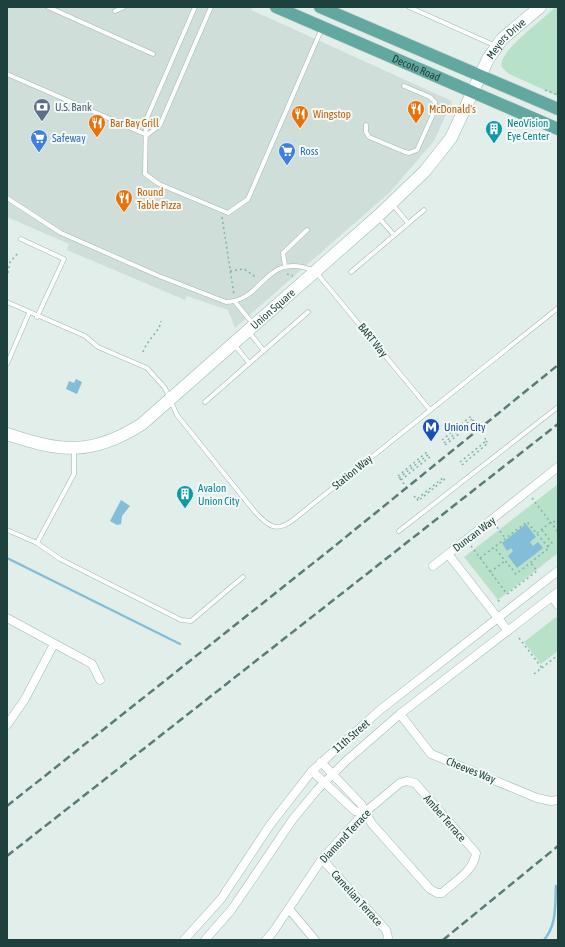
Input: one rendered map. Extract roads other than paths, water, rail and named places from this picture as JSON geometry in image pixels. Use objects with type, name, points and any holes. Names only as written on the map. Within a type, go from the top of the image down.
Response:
[{"type":"main road","name":"Decoto Road","points":[[276,7],[558,129]]},
{"type":"main road","name":"Decoto Road","points":[[320,7],[558,109]]},
{"type":"street","name":"Meyers Drive","points":[[480,76],[488,59],[502,39],[540,7]]},
{"type":"street","name":"Union Square","points":[[7,434],[52,447],[74,448],[110,442],[142,424],[378,216],[425,171],[441,153],[458,125],[480,76]]},
{"type":"street","name":"Duncan Way","points":[[508,631],[497,619],[448,554],[558,467]]},
{"type":"street","points":[[433,566],[448,554]]},
{"type":"street","name":"11th Street","points":[[184,940],[221,899],[270,825],[312,771],[321,762],[380,710],[558,571]]},
{"type":"street","points":[[555,594],[558,605]]},
{"type":"street","name":"11th Street","points":[[205,940],[232,909],[293,819],[333,774],[400,714],[555,594]]},
{"type":"street","points":[[7,618],[92,664],[100,680]]},
{"type":"street","points":[[7,725],[25,699],[54,644]]},
{"type":"street","name":"Cheeves Way","points":[[400,714],[431,754],[537,798],[551,801],[558,800]]},
{"type":"street","points":[[321,762],[361,804],[364,813]]},
{"type":"street","points":[[312,771],[355,811],[364,813]]},
{"type":"street","name":"Diamond Terrace","points":[[266,940],[322,859],[364,813],[400,783],[407,781]]},
{"type":"street","name":"Amber Terrace","points":[[364,813],[430,889],[436,893],[442,893],[470,869],[475,861],[476,853],[415,783],[407,781]]},
{"type":"street","name":"Carnelian Terrace","points":[[322,859],[386,930],[388,937],[386,940]]},
{"type":"street","points":[[288,909],[315,940]]},
{"type":"lane","points":[[48,7],[153,54]]},
{"type":"lane","points":[[114,11],[124,7]]},
{"type":"lane","points":[[195,7],[146,120],[147,135],[144,163],[145,174],[159,184],[224,212],[232,212],[248,198],[322,28]]},
{"type":"lane","points":[[147,135],[160,125],[211,7]]},
{"type":"lane","points":[[409,7],[497,46]]},
{"type":"lane","points":[[7,74],[147,135]]},
{"type":"lane","points":[[366,125],[366,132],[369,137],[405,152],[409,153],[417,150],[435,110],[435,102],[430,97],[404,86]]},
{"type":"lane","points":[[7,198],[61,233],[221,301],[235,302],[246,296],[271,272],[285,266],[304,266],[315,271]]},
{"type":"lane","points":[[392,203],[408,223]]},
{"type":"lane","points":[[351,272],[424,210]]},
{"type":"lane","points":[[378,216],[394,235]]},
{"type":"lane","points":[[285,266],[283,253],[307,230]]},
{"type":"lane","points":[[21,239],[64,259],[37,317]]},
{"type":"lane","name":"BART Way","points":[[315,271],[430,410]]},
{"type":"lane","points":[[7,302],[37,317],[85,336],[98,347],[147,368],[165,388],[170,400]]},
{"type":"lane","points":[[235,302],[264,351]]},
{"type":"lane","name":"Station Way","points":[[170,400],[177,415],[265,523],[274,527],[285,526],[558,308]]},
{"type":"lane","points":[[205,402],[308,312]]},
{"type":"lane","points":[[7,364],[29,313]]},
{"type":"lane","points":[[234,344],[250,363]]},
{"type":"lane","points":[[399,531],[558,407]]},
{"type":"lane","points":[[37,543],[74,474],[74,448]]},
{"type":"lane","points":[[7,530],[37,543],[60,558],[181,620],[191,621],[243,577]]},
{"type":"water","points":[[76,379],[82,382],[77,394],[66,389],[69,381],[74,383]]},
{"type":"water","points":[[121,500],[130,506],[122,516],[121,524],[117,525],[110,521]]},
{"type":"water","points":[[526,524],[536,537],[530,542],[533,546],[538,542],[543,548],[517,568],[508,556],[513,551],[511,548],[507,551],[502,543]]},
{"type":"waterway","points":[[7,558],[180,644]]},
{"type":"waterway","points":[[544,940],[553,921],[556,886]]},
{"type":"railway","points":[[7,806],[331,549],[558,365]]},
{"type":"railway","points":[[7,856],[558,424]]},
{"type":"railway","points":[[443,940],[558,846]]},
{"type":"place","name":"U.S. Bank","points":[[42,122]]},
{"type":"place","name":"McDonald's","points":[[416,124]]},
{"type":"place","name":"Wingstop","points":[[300,129]]},
{"type":"place","name":"Bar Bay Grill","points":[[97,138]]},
{"type":"place","name":"NeoVision Eye Center","points":[[494,144]]},
{"type":"place","name":"Safeway","points":[[39,153]]},
{"type":"place","name":"Ross","points":[[287,166]]},
{"type":"place","name":"Round Table Pizza","points":[[124,213]]},
{"type":"place","name":"Union City","points":[[431,442]]},
{"type":"place","name":"Avalon Union City","points":[[185,509]]}]
